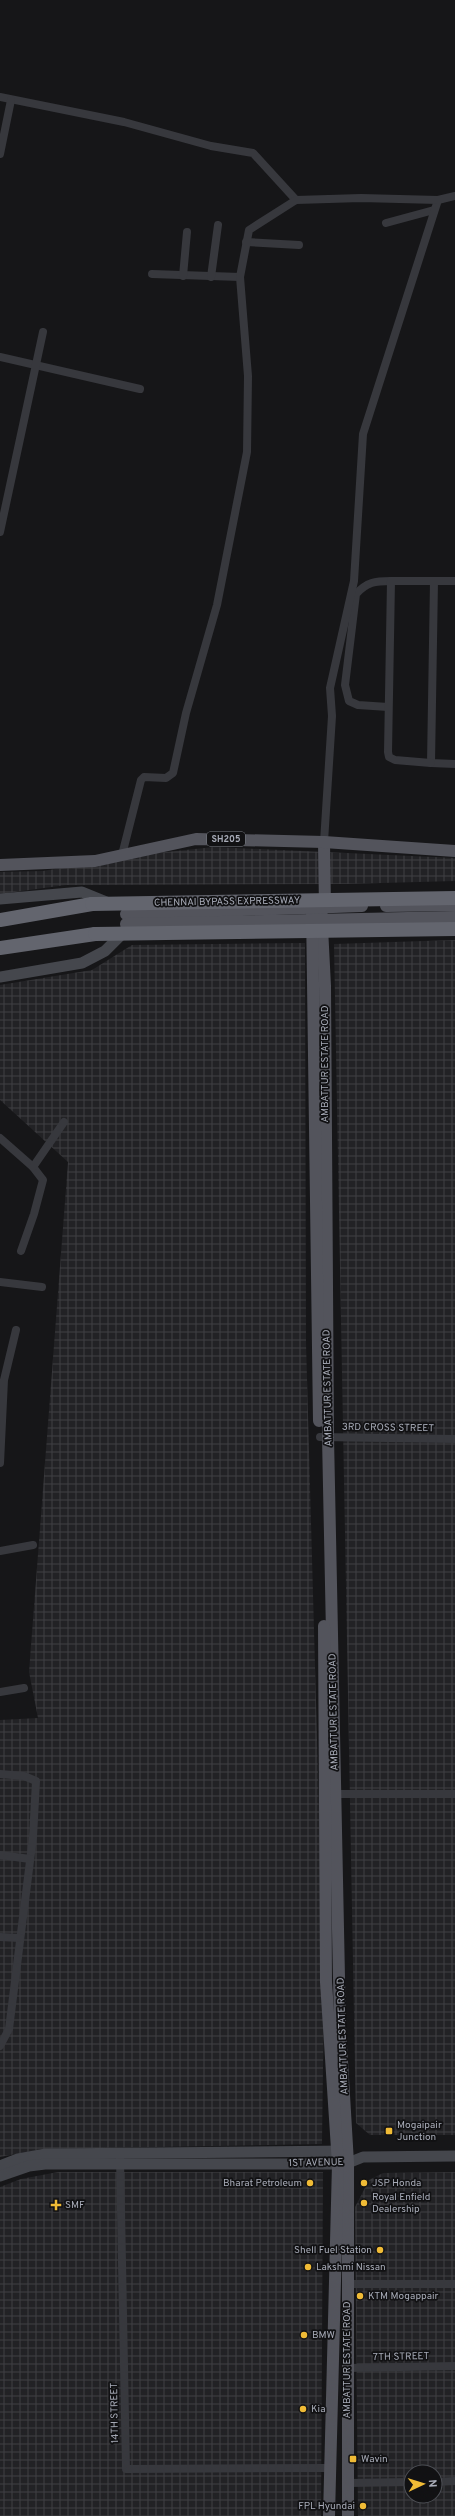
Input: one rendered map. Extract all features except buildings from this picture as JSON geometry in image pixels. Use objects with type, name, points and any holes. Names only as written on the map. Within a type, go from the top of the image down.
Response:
[{"type":"highway","name":"CHENNAI BYPASS EXPRESSWAY","points":[[0,920],[92,904],[455,898]]},
{"type":"highway","points":[[0,948],[95,934],[455,929]]},
{"type":"main road","name":"SH205","points":[[0,865],[95,861],[196,839],[324,842],[455,851]]},
{"type":"main road","name":"AMBATTUR ESTATE ROAD","points":[[324,842],[319,913],[319,955],[324,1437],[324,1794],[326,1982],[342,2157],[329,2468],[329,2516]]},
{"type":"main road","points":[[0,899],[82,892],[119,907],[126,919],[125,933],[106,951],[82,963],[0,977]]},
{"type":"main road","points":[[126,919],[319,913],[455,905]]},
{"type":"main road","points":[[319,913],[455,917]]},
{"type":"main road","name":"AMBATTUR ESTATE ROAD","points":[[324,1437],[336,1794],[342,2157],[347,2284],[348,2516]]},
{"type":"main road","name":"1ST AVENUE","points":[[0,2166],[18,2159],[46,2154],[120,2158],[455,2156]]},
{"type":"main road","name":"1ST AVENUE","points":[[0,2176],[29,2166],[120,2158]]},
{"type":"street","points":[[0,97],[124,122],[210,146],[253,153],[296,200]]},
{"type":"street","points":[[0,154],[11,100]]},
{"type":"street","points":[[122,855],[141,780],[144,777],[166,778],[172,774],[186,713],[217,605],[233,530],[247,446],[248,376],[240,277],[249,230],[296,200],[361,198],[438,200],[455,196]]},
{"type":"street","points":[[324,842],[332,716],[330,688],[354,581],[363,434],[438,200]]},
{"type":"street","points":[[386,223],[434,210]]},
{"type":"street","points":[[211,277],[218,225]]},
{"type":"street","points":[[183,276],[187,232]]},
{"type":"street","points":[[246,242],[299,245]]},
{"type":"street","points":[[152,274],[240,277]]},
{"type":"street","points":[[0,532],[42,332]]},
{"type":"street","points":[[0,357],[140,390]]},
{"type":"street","points":[[388,707],[358,705],[349,701],[345,685],[356,594],[365,585],[375,581],[455,580]]},
{"type":"street","points":[[391,581],[388,707],[389,757],[394,760],[455,764]]},
{"type":"street","points":[[431,763],[434,581]]},
{"type":"street","points":[[33,1167],[64,1122]]},
{"type":"street","points":[[0,1138],[33,1167],[41,1176],[43,1185],[21,1251]]},
{"type":"street","points":[[0,1282],[42,1287]]},
{"type":"street","points":[[0,1463],[4,1380],[16,1330]]},
{"type":"street","name":"3RD CROSS STREET","points":[[324,1437],[455,1439]]},
{"type":"street","points":[[0,1551],[32,1545]]},
{"type":"street","points":[[0,1692],[24,1688]]},
{"type":"street","points":[[0,1774],[24,1776],[36,1781],[30,1859],[20,1938],[0,2046]]},
{"type":"street","points":[[324,1794],[455,1794]]},
{"type":"street","points":[[0,1855],[30,1859]]},
{"type":"street","points":[[0,1936],[20,1938]]},
{"type":"street","name":"14TH STREET","points":[[120,2158],[126,2469],[329,2468]]},
{"type":"street","points":[[347,2284],[455,2284]]},
{"type":"street","name":"7TH STREET","points":[[347,2368],[455,2366]]},
{"type":"street","points":[[348,2483],[403,2482]]},
{"type":"street","points":[[443,2482],[455,2482]]},
{"type":"shaded area","points":[[214,847],[455,858],[455,881],[345,884],[66,885],[0,894],[0,872],[43,871],[147,854]]},
{"type":"shaded area","points":[[455,940],[455,2135],[370,2135],[356,2123],[334,944]]},
{"type":"shaded area","points":[[305,943],[306,1343],[324,1989],[322,2144],[43,2149],[0,2157],[0,1720],[38,1718],[29,1672],[68,1162],[0,1100],[0,985],[92,970],[132,945]]},
{"type":"shaded area","points":[[58,2172],[323,2172],[321,2516],[0,2516],[0,2187],[21,2179]]},
{"type":"shaded area","points":[[455,2172],[455,2516],[358,2516],[355,2207],[369,2180],[383,2173]]},
{"type":"place","name":"Mogaipair Junction","points":[[389,2131]]},
{"type":"place","name":"Bharat Petroleum","points":[[310,2183]]},
{"type":"place","name":"JSP Honda","points":[[364,2183]]},
{"type":"place","name":"Royal Enfield Dealership","points":[[364,2203]]},
{"type":"place","name":"SMF","points":[[56,2205]]},
{"type":"place","name":"Shell Fuel Station","points":[[380,2250]]},
{"type":"place","name":"Lakshmi Nissan","points":[[308,2267]]},
{"type":"place","name":"KTM Mogappair","points":[[360,2296]]},
{"type":"place","name":"BMW","points":[[304,2335]]},
{"type":"place","name":"Kia","points":[[303,2409]]},
{"type":"place","name":"Wavin","points":[[353,2459]]},
{"type":"place","name":"FPL Hyundai","points":[[363,2506]]}]
